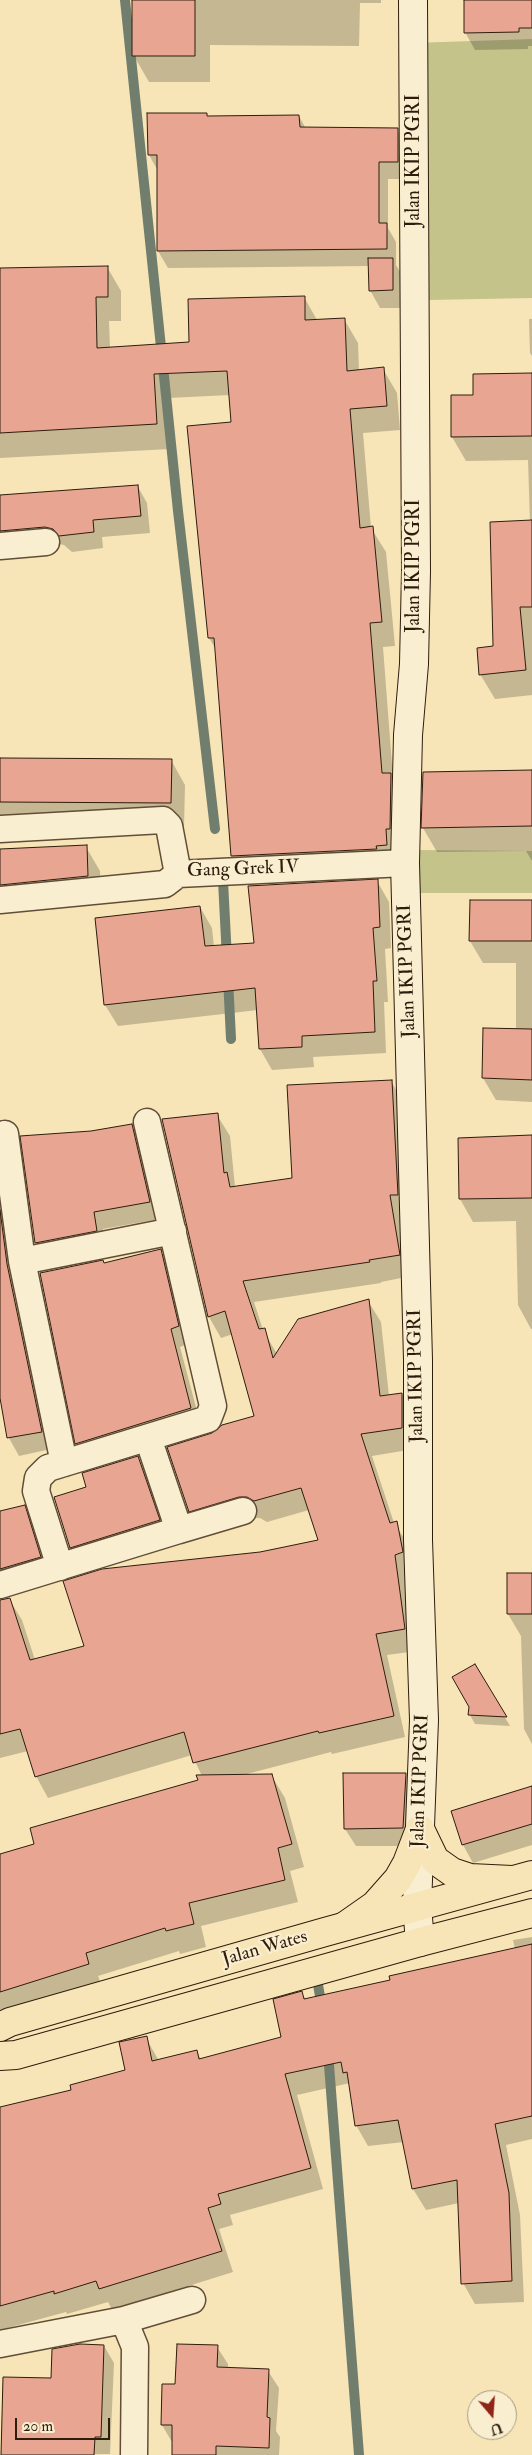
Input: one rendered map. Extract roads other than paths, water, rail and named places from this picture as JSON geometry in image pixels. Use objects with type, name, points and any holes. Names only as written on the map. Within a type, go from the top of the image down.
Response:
[{"type":"main road","name":"Jalan IKIP PGRI","points":[[414,0],[416,571],[414,664],[408,735],[405,863],[418,1360],[418,1540],[424,1720],[416,1906],[420,1942]]},
{"type":"main road","points":[[420,1829],[435,1860],[452,1872],[470,1878],[522,1878]]},
{"type":"main road","points":[[345,1926],[376,1905],[398,1878],[407,1864],[420,1829]]},
{"type":"main road","name":"Jalan Wates","points":[[0,2027],[20,2019],[345,1926],[522,1878]]},
{"type":"main road","name":"Jalan Wates","points":[[0,2056],[16,2055],[420,1942],[532,1913]]},
{"type":"street","points":[[0,546],[46,542]]},
{"type":"street","name":"Gang Grek IV","points":[[0,830],[163,820],[169,826],[178,874],[405,863]]},
{"type":"street","points":[[0,900],[164,884],[178,874]]},
{"type":"street","points":[[60,1567],[36,1491],[38,1478],[48,1468],[208,1419],[213,1406],[174,1231],[147,1122]]},
{"type":"street","points":[[5,1134],[22,1261],[64,1463]]},
{"type":"street","points":[[22,1261],[174,1231]]},
{"type":"street","points":[[148,1438],[179,1530]]},
{"type":"street","points":[[0,1585],[243,1511]]},
{"type":"street","points":[[0,2344],[124,2320],[192,2300]]},
{"type":"street","points":[[124,2320],[136,2347],[134,2455]]},
{"type":"waterway","points":[[125,0],[178,511],[215,829]]},
{"type":"waterway","points":[[223,881],[227,959]]},
{"type":"waterway","points":[[228,978],[231,1039]]},
{"type":"waterway","points":[[317,1979],[322,2008]]},
{"type":"waterway","points":[[328,2052],[359,2455]]}]
